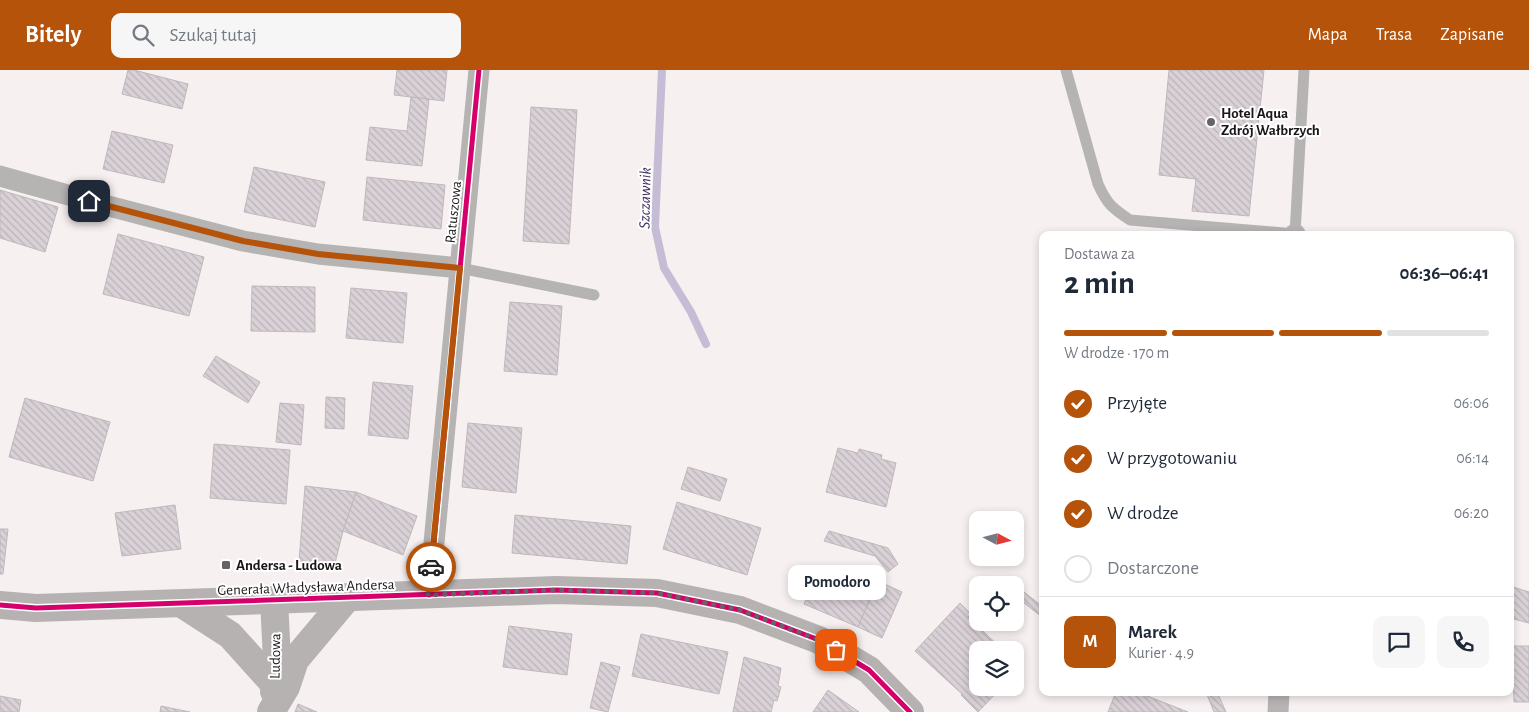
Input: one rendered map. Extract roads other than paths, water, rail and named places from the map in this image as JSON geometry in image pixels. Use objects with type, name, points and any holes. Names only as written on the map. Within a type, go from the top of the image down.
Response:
[{"type":"street","name":"Ratuszowa","points":[[428,595],[479,70]]},
{"type":"street","points":[[0,176],[243,241],[318,254],[460,268]]},
{"type":"street","name":"Generała Władysława Andersa","points":[[0,605],[36,608],[556,590],[657,593],[740,610],[819,640],[869,670],[910,712]]},
{"type":"street","points":[[271,712],[286,687],[295,660],[347,598]]},
{"type":"street","name":"Ludowa","points":[[271,712],[277,660],[274,600]]},
{"type":"street","points":[[182,604],[230,635],[275,685]]},
{"type":"street","points":[[1278,712],[1279,696]]},
{"type":"lane","points":[[1066,70],[1098,184],[1105,200],[1116,211],[1130,220],[1260,231]]},
{"type":"lane","points":[[1295,231],[1304,70]]},
{"type":"lane","points":[[460,268],[594,295]]},
{"type":"waterway","name":"Szczawnik","points":[[662,70],[655,227],[664,268],[691,312],[706,344]]},
{"type":"place","name":"Hotel Aqua Zdrój Wałbrzych","points":[[1211,122]]},
{"type":"place","name":"Andersa - Ludowa","points":[[226,565]]},
{"type":"place","name":"Pomodoro","points":[[836,650]]}]
